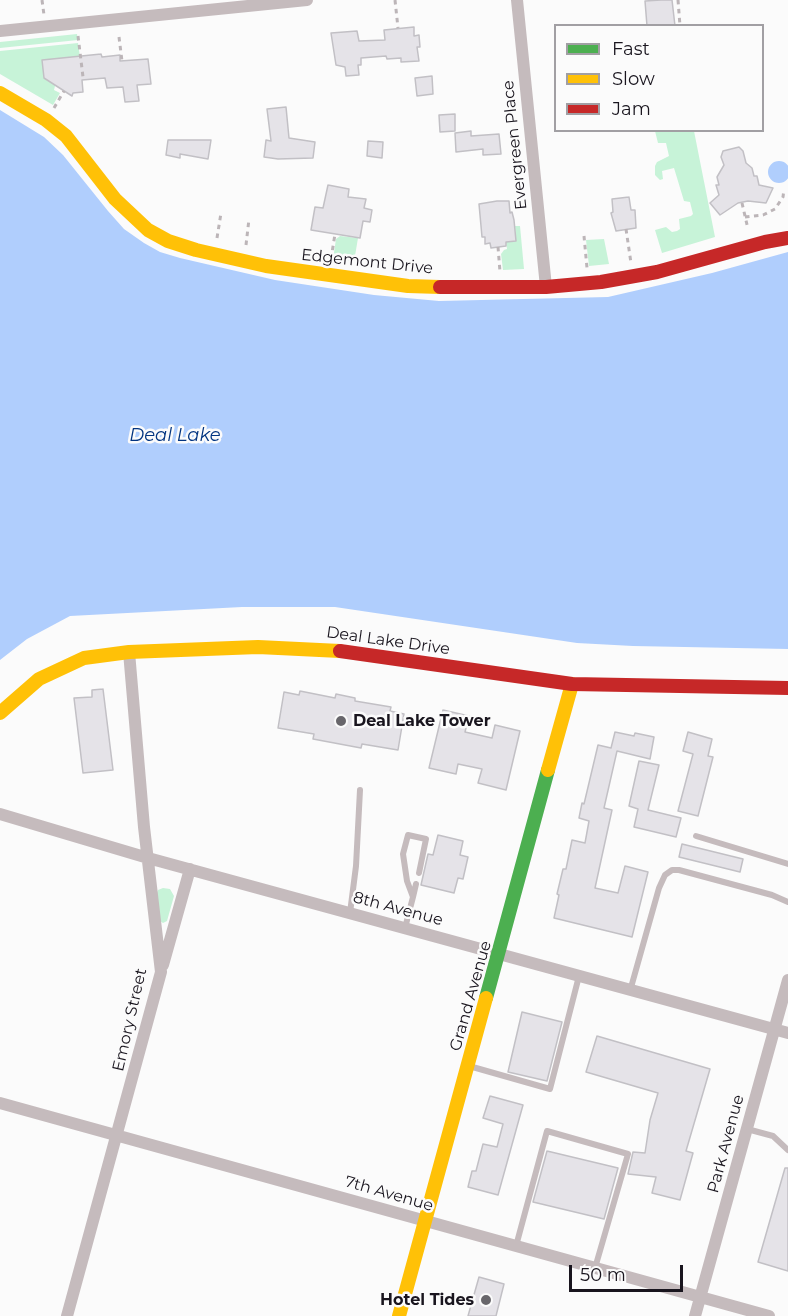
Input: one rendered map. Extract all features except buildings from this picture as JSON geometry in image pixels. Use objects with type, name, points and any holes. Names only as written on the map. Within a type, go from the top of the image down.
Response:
[{"type":"street","points":[[0,31],[307,0]]},
{"type":"street","name":"Evergreen Place","points":[[517,0],[546,287]]},
{"type":"street","name":"Edgemont Drive","points":[[0,93],[46,120],[66,136],[127,212],[148,230],[168,241],[266,266],[355,280],[440,287],[546,287],[601,282],[647,274],[765,242],[788,238]]},
{"type":"street","name":"Deal Lake Drive","points":[[0,713],[39,679],[72,662],[95,655],[258,647],[308,648],[572,684],[788,688]]},
{"type":"street","name":"Emory Street","points":[[67,1316],[118,1135],[160,972],[129,652]]},
{"type":"street","name":"Grand Avenue","points":[[399,1316],[500,955],[572,684]]},
{"type":"street","name":"8th Avenue","points":[[0,814],[148,858],[788,1033]]},
{"type":"street","points":[[160,972],[190,869]]},
{"type":"street","name":"Park Avenue","points":[[695,1316],[788,980]]},
{"type":"street","name":"7th Avenue","points":[[0,1102],[769,1316]]},
{"type":"lane","points":[[350,913],[356,866],[360,790]]},
{"type":"lane","points":[[413,897],[407,881],[403,854],[408,835],[426,839],[419,873]]},
{"type":"lane","points":[[696,837],[788,864]]},
{"type":"lane","points":[[630,991],[659,888],[665,875],[672,870],[772,894],[788,902]]},
{"type":"lane","points":[[405,928],[416,884]]},
{"type":"lane","points":[[468,1065],[550,1089],[579,976]]},
{"type":"lane","points":[[747,1129],[773,1136],[788,1150]]},
{"type":"lane","points":[[516,1246],[547,1131],[559,1134],[628,1154],[595,1268]]},
{"type":"path","points":[[395,0],[399,28]]},
{"type":"path","points":[[678,0],[677,18],[679,24]]},
{"type":"path","points":[[78,34],[83,77]]},
{"type":"path","points":[[119,37],[122,61]]},
{"type":"path","points":[[56,105],[64,91]]},
{"type":"path","points":[[745,217],[775,209],[783,197],[784,189]]},
{"type":"path","points":[[742,203],[748,229]]},
{"type":"path","points":[[217,238],[221,213]]},
{"type":"path","points":[[246,245],[249,219]]},
{"type":"path","points":[[626,229],[630,259]]},
{"type":"path","points":[[331,263],[335,234]]},
{"type":"path","points":[[584,236],[587,264]]},
{"type":"path","points":[[498,247],[501,275]]},
{"type":"green space","points":[[77,34],[78,40],[0,48],[0,42]]},
{"type":"green space","points":[[78,43],[80,57],[42,60],[44,78],[53,83],[56,82],[54,90],[60,93],[53,105],[0,74],[0,51]]},
{"type":"green space","points":[[655,132],[694,132],[715,237],[662,253],[655,230],[666,227],[672,232],[677,231],[680,229],[679,219],[693,214],[690,202],[684,201],[674,168],[662,171],[663,179],[660,180],[655,175],[657,162],[669,156],[666,143],[658,143]]},
{"type":"green space","points":[[515,226],[520,226],[524,269],[503,270],[501,254],[507,249],[506,242],[516,241]]},
{"type":"green space","points":[[340,236],[358,238],[354,262],[333,259],[336,239]]},
{"type":"green space","points":[[604,239],[609,264],[589,266],[586,240]]},
{"type":"green space","points":[[170,889],[174,896],[167,921],[163,923],[160,921],[156,895],[158,890]]},
{"type":"water","name":"Deal Lake","points":[[0,110],[44,137],[63,155],[124,229],[144,243],[160,252],[180,258],[275,280],[374,295],[439,301],[608,297],[712,273],[788,252],[788,649],[577,643],[335,607],[242,607],[70,616],[27,639],[0,660]]},
{"type":"water","points":[[779,161],[787,164],[789,176],[787,180],[779,183],[771,180],[768,172],[771,164]]},
{"type":"traffic: fast","points":[[486,998],[548,770]]},
{"type":"traffic: slow","points":[[0,93],[46,120],[66,136],[115,199],[148,230],[168,241],[266,266],[408,286],[440,287]]},
{"type":"traffic: slow","points":[[0,713],[39,679],[84,658],[129,652],[258,647],[340,651]]},
{"type":"traffic: slow","points":[[548,770],[572,684]]},
{"type":"traffic: slow","points":[[399,1316],[486,998]]},
{"type":"traffic: jam","points":[[440,287],[546,287],[601,282],[657,272],[765,242],[788,238]]},
{"type":"traffic: jam","points":[[340,651],[572,684],[788,688]]},
{"type":"place","name":"Deal Lake Tower","points":[[341,721]]},
{"type":"place","name":"Hotel Tides","points":[[486,1300]]}]
